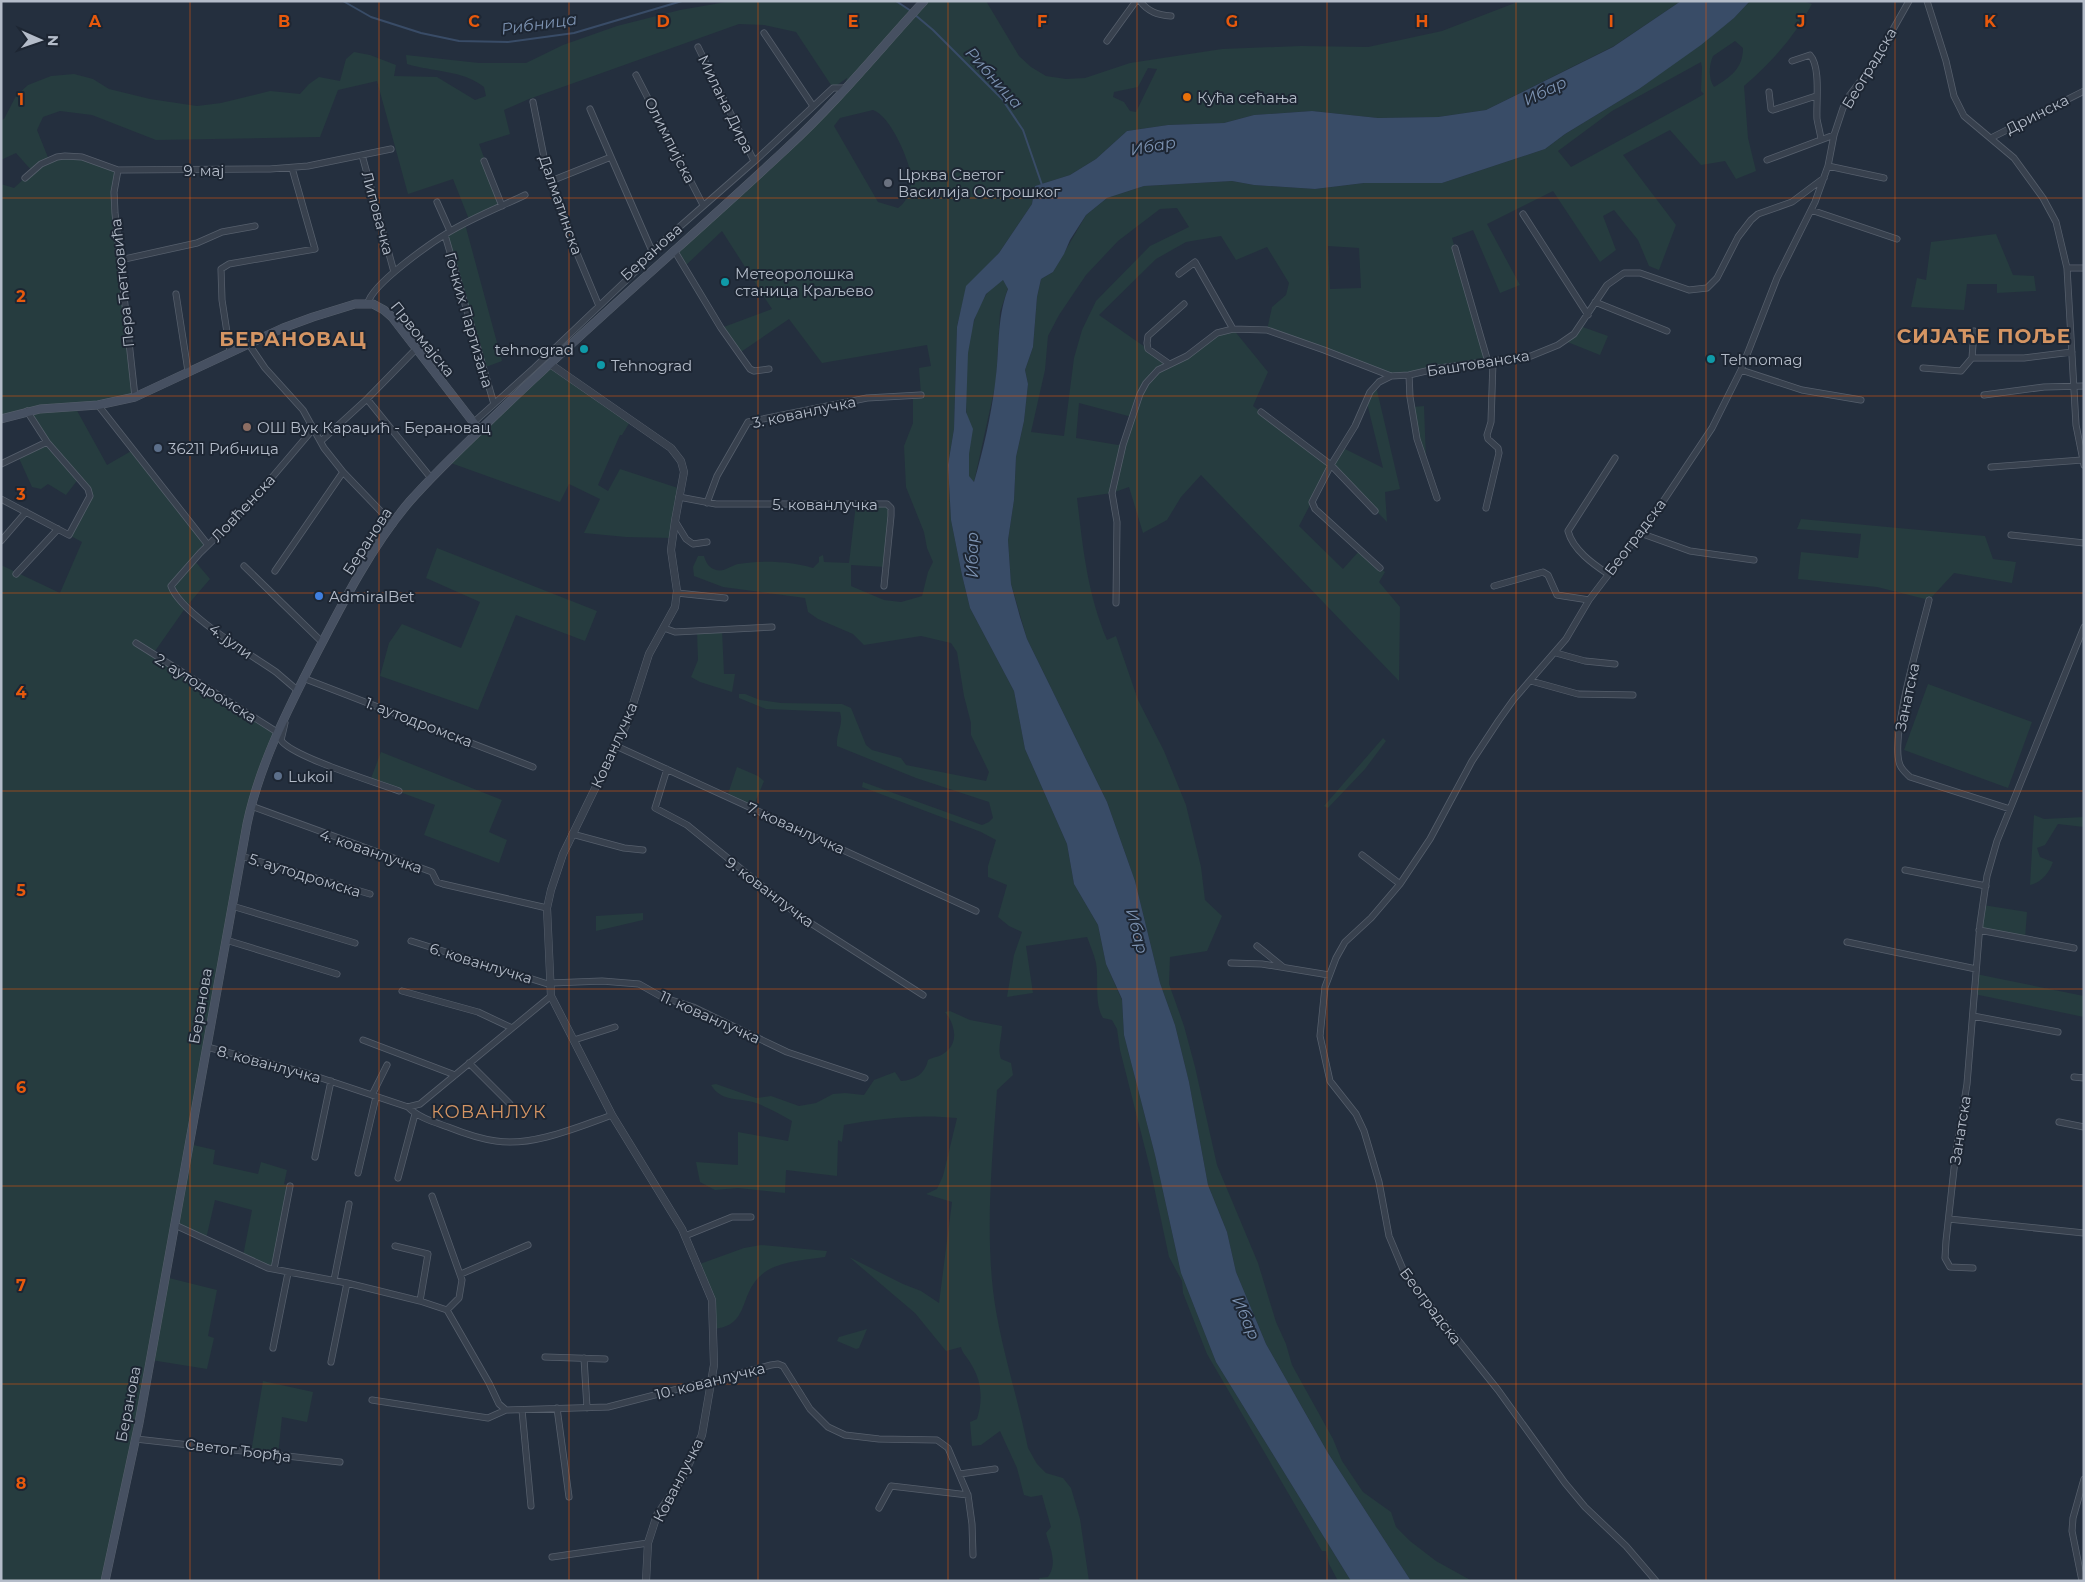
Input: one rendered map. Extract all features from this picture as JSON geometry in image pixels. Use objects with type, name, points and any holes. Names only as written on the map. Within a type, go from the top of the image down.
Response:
[{"type":"main road","name":"Беранова","points":[[105,1581],[119,1524],[136,1439],[251,806],[258,779],[295,693],[346,600],[393,524],[431,478],[653,268],[790,146],[924,1]]},
{"type":"main road","name":"Првомајска","points":[[1,419],[27,411],[54,407],[98,405],[135,397],[248,343],[313,317],[355,304],[368,303],[378,305],[392,317],[480,431]]},
{"type":"street","points":[[1107,40],[1136,1]]},
{"type":"street","points":[[1140,1],[1144,7],[1154,13],[1171,16]]},
{"type":"street","name":"Београдска","points":[[1656,1581],[1626,1546],[1575,1495],[1498,1390],[1405,1274],[1388,1236],[1379,1182],[1364,1131],[1356,1114],[1330,1081],[1321,1047],[1322,1004],[1325,987],[1345,942],[1371,918],[1400,884],[1430,839],[1472,761],[1514,699],[1556,653],[1589,600],[1640,533],[1712,428],[1741,370],[1777,278],[1811,210],[1828,166],[1834,134],[1849,96],[1874,63],[1908,1]]},
{"type":"street","points":[[1926,1],[1946,61],[1954,96],[1964,116],[2014,158],[2043,198],[2056,222],[2067,268],[2076,425],[2083,463],[1991,467]]},
{"type":"street","points":[[764,33],[814,106]]},
{"type":"street","name":"Милана Дира","points":[[698,47],[754,161]]},
{"type":"street","points":[[1792,61],[1810,55],[1813,57],[1816,72],[1816,96],[1821,138]]},
{"type":"street","name":"Олимпијска","points":[[636,75],[703,205]]},
{"type":"street","name":"Беранова","points":[[473,423],[599,306],[652,251],[703,205],[833,88],[845,88]]},
{"type":"street","name":"Дринска","points":[[1991,138],[2084,91]]},
{"type":"street","points":[[1768,92],[1771,109],[1773,110],[1816,96]]},
{"type":"street","name":"Далматинска","points":[[533,102],[546,167],[576,251],[599,306]]},
{"type":"street","points":[[590,109],[652,251]]},
{"type":"street","points":[[1767,160],[1834,134]]},
{"type":"street","name":"9. мај","points":[[26,178],[41,164],[56,157],[65,156],[82,157],[118,170],[292,168],[391,149]]},
{"type":"street","name":"Липовачка","points":[[362,155],[394,272]]},
{"type":"street","points":[[552,181],[611,157]]},
{"type":"street","points":[[484,160],[502,206]]},
{"type":"street","points":[[1828,166],[1884,178]]},
{"type":"street","points":[[230,352],[220,281],[220,272],[223,267],[229,264],[315,249],[292,168]]},
{"type":"street","name":"Пера Ћетковића","points":[[118,170],[114,192],[135,397]]},
{"type":"street","name":"Баштованска","points":[[1116,604],[1116,522],[1112,494],[1117,468],[1140,394],[1146,383],[1158,370],[1187,356],[1217,332],[1233,329],[1267,330],[1391,376],[1409,375],[1439,368],[1531,356],[1558,346],[1574,334],[1611,282],[1628,272],[1640,273],[1689,290],[1707,288],[1717,278],[1738,237],[1751,220],[1758,214],[1792,202],[1824,178]]},
{"type":"street","points":[[368,303],[372,294],[394,272],[447,233],[525,195]]},
{"type":"street","name":"Гочких Партизана","points":[[437,202],[494,404]]},
{"type":"street","points":[[1811,210],[1897,239]]},
{"type":"street","points":[[1523,214],[1588,315]]},
{"type":"street","points":[[120,260],[197,243],[222,232],[255,226]]},
{"type":"street","points":[[1455,248],[1491,362],[1491,422],[1487,434],[1488,439],[1498,448],[1499,453],[1486,508]]},
{"type":"street","points":[[674,250],[722,328],[750,369],[754,371],[769,369]]},
{"type":"street","points":[[645,260],[653,268]]},
{"type":"street","points":[[1179,274],[1195,262],[1233,329]]},
{"type":"street","points":[[2067,268],[2084,268]]},
{"type":"street","points":[[176,294],[188,371]]},
{"type":"street","points":[[1595,302],[1666,330]]},
{"type":"street","points":[[1168,364],[1148,350],[1146,343],[1148,336],[1184,304]]},
{"type":"street","points":[[1923,368],[1961,371],[1972,358],[1974,331]]},
{"type":"street","points":[[248,343],[265,368],[303,410],[324,448],[342,472],[393,524]]},
{"type":"street","points":[[321,441],[367,399],[416,349]]},
{"type":"street","points":[[1972,358],[2024,358],[2072,352]]},
{"type":"street","name":"Кованлучка","points":[[550,364],[676,453],[681,461],[684,472],[671,550],[677,593],[675,607],[649,654],[628,723],[572,834],[551,890],[547,908],[551,996],[612,1115],[685,1236],[712,1300],[713,1379],[702,1435],[682,1479],[658,1515],[648,1544],[646,1581]]},
{"type":"street","points":[[1741,370],[1802,390],[1861,400]]},
{"type":"street","points":[[1409,375],[1410,398],[1417,439],[1437,498]]},
{"type":"street","points":[[1380,568],[1312,505],[1312,502],[1331,465],[1355,426],[1370,392],[1379,382],[1391,376]]},
{"type":"street","points":[[1984,395],[2044,387],[2084,386]]},
{"type":"street","name":"3. кованлучка","points":[[707,503],[717,476],[748,422],[866,398],[921,395]]},
{"type":"street","points":[[367,399],[431,478]]},
{"type":"street","points":[[98,405],[208,545]]},
{"type":"street","points":[[1,500],[69,534],[90,496],[90,492],[47,442],[27,411]]},
{"type":"street","points":[[1261,412],[1331,465],[1375,511]]},
{"type":"street","points":[[2076,425],[2084,425]]},
{"type":"street","points":[[315,430],[331,432]]},
{"type":"street","name":"Ловћенска","points":[[171,586],[208,545],[246,508],[315,430]]},
{"type":"street","points":[[1,464],[47,442]]},
{"type":"street","points":[[1608,574],[1590,562],[1570,537],[1568,531],[1615,458]]},
{"type":"street","points":[[275,571],[342,472]]},
{"type":"street","name":"5. кованлучка","points":[[680,497],[707,503],[887,504],[891,508],[891,516],[884,586]]},
{"type":"street","points":[[1,541],[26,512]]},
{"type":"street","points":[[675,520],[686,539],[693,544],[707,542]]},
{"type":"street","points":[[16,574],[58,529]]},
{"type":"street","points":[[1640,533],[1690,551],[1754,560]]},
{"type":"street","points":[[2011,535],[2084,543]]},
{"type":"street","points":[[244,566],[322,642]]},
{"type":"street","points":[[1494,586],[1543,572],[1548,575],[1557,595],[1589,600]]},
{"type":"street","name":"4. јули","points":[[171,586],[177,598],[202,620],[233,644],[277,673],[295,693]]},
{"type":"street","points":[[677,593],[725,598]]},
{"type":"street","name":"Занатска","points":[[1929,600],[1899,726],[1897,749],[1900,767],[1910,777],[2010,809]]},
{"type":"street","points":[[664,628],[674,632],[772,627]]},
{"type":"street","name":"Занатска","points":[[1973,1268],[1950,1267],[1945,1258],[1956,1151],[1967,1084],[1979,930],[1986,886],[1997,840],[2084,627]]},
{"type":"street","name":"2. аутодромска","points":[[136,643],[277,732]]},
{"type":"street","points":[[1556,653],[1585,661],[1615,664]]},
{"type":"street","name":"1. аутодромска","points":[[304,678],[533,767]]},
{"type":"street","points":[[1531,681],[1578,694],[1633,695]]},
{"type":"street","points":[[295,693],[281,740],[285,746],[308,757],[399,791]]},
{"type":"street","name":"7. кованлучка","points":[[616,746],[976,911]]},
{"type":"street","name":"9. кованлучка","points":[[667,768],[656,808],[687,825],[798,916],[923,994]]},
{"type":"street","name":"4. кованлучка","points":[[251,806],[432,872],[437,882],[547,908]]},
{"type":"street","points":[[572,834],[624,848],[643,850]]},
{"type":"street","points":[[1362,855],[1400,884]]},
{"type":"street","name":"5. аутодромска","points":[[241,856],[370,894]]},
{"type":"street","points":[[1905,870],[1986,886]]},
{"type":"street","points":[[232,906],[355,942]]},
{"type":"street","points":[[1979,930],[2074,948]]},
{"type":"street","points":[[226,940],[337,974]]},
{"type":"street","name":"6. кованлучка","points":[[411,941],[551,984]]},
{"type":"street","points":[[1848,942],[1976,969]]},
{"type":"street","points":[[1257,946],[1283,967]]},
{"type":"street","points":[[1231,963],[1262,964],[1330,975]]},
{"type":"street","name":"11. кованлучка","points":[[551,984],[602,981],[639,984],[662,997],[693,1007],[787,1052],[865,1078]]},
{"type":"street","points":[[402,991],[478,1012],[512,1028]]},
{"type":"street","points":[[408,1107],[420,1104],[551,996]]},
{"type":"street","points":[[1973,1016],[2058,1032]]},
{"type":"street","points":[[574,1040],[616,1028]]},
{"type":"street","points":[[362,1040],[455,1075]]},
{"type":"street","name":"8. кованлучка","points":[[207,1047],[332,1081],[408,1107]]},
{"type":"street","points":[[469,1063],[510,1104]]},
{"type":"street","points":[[358,1173],[374,1096],[387,1064]]},
{"type":"street","points":[[2074,1076],[2084,1078]]},
{"type":"street","name":"8. кованлучка","points":[[315,1157],[332,1081]]},
{"type":"street","points":[[408,1107],[415,1114],[455,1130],[497,1141],[524,1141],[559,1133],[612,1115]]},
{"type":"street","points":[[398,1178],[415,1114]]},
{"type":"street","points":[[2059,1122],[2084,1127]]},
{"type":"street","points":[[274,1269],[290,1186]]},
{"type":"street","points":[[432,1196],[462,1280],[459,1298],[446,1310]]},
{"type":"street","points":[[334,1280],[349,1204]]},
{"type":"street","points":[[685,1236],[732,1217],[751,1217]]},
{"type":"street","points":[[1949,1219],[2084,1233]]},
{"type":"street","points":[[175,1225],[274,1269],[334,1280],[420,1301],[446,1310],[490,1383],[499,1404],[506,1410]]},
{"type":"street","points":[[461,1274],[528,1245]]},
{"type":"street","points":[[395,1246],[428,1254],[420,1301]]},
{"type":"street","points":[[273,1348],[288,1273]]},
{"type":"street","points":[[332,1362],[346,1283]]},
{"type":"street","points":[[544,1357],[605,1359]]},
{"type":"street","points":[[584,1358],[587,1408]]},
{"type":"street","name":"10. кованлучка","points":[[372,1400],[488,1418],[506,1410],[587,1408],[618,1405],[771,1365],[783,1366],[810,1409],[828,1428],[845,1435],[879,1439],[937,1440],[948,1448],[968,1495],[972,1524],[973,1555]]},
{"type":"street","points":[[557,1408],[569,1497]]},
{"type":"street","points":[[522,1410],[531,1506]]},
{"type":"street","name":"Светог Ђорђа","points":[[136,1439],[340,1462]]},
{"type":"street","points":[[960,1474],[995,1469]]},
{"type":"street","points":[[2082,1581],[2072,1531],[2073,1518],[2084,1479]]},
{"type":"street","points":[[880,1508],[891,1486],[968,1495]]},
{"type":"street","points":[[552,1557],[648,1544]]},
{"type":"green space","points":[[732,1],[896,1],[915,15],[925,1],[986,1],[1019,56],[1031,67],[1046,76],[1066,79],[1085,78],[1130,63],[1222,49],[1301,46],[1368,47],[1442,31],[1520,1],[1681,1],[1614,46],[1486,110],[1438,117],[1378,118],[1312,111],[1254,115],[1224,123],[1168,125],[1127,131],[1096,159],[1070,175],[1035,186],[1032,204],[999,253],[967,286],[957,326],[954,429],[948,465],[951,520],[970,608],[1014,691],[1025,749],[1067,844],[1074,884],[1098,925],[1106,964],[1122,1000],[1124,1035],[1155,1155],[1181,1273],[1216,1362],[1351,1581],[1338,1581],[1329,1564],[1326,1551],[1322,1551],[1207,1354],[1183,1293],[1182,1281],[1169,1257],[1150,1168],[1120,1050],[1117,1029],[1112,1020],[1103,1018],[1100,1012],[1096,963],[1087,937],[1026,946],[1033,993],[1007,997],[1014,955],[1022,932],[1009,926],[998,917],[1007,885],[988,877],[988,866],[996,840],[981,832],[862,787],[863,782],[982,825],[993,818],[989,802],[916,778],[837,746],[841,721],[840,712],[766,709],[739,698],[739,694],[745,694],[760,700],[781,703],[842,704],[851,708],[866,745],[872,750],[901,758],[906,765],[986,781],[989,772],[971,735],[971,723],[964,696],[957,652],[951,643],[921,636],[864,645],[853,634],[818,619],[808,612],[805,598],[723,587],[694,576],[693,567],[698,556],[704,556],[710,567],[719,570],[725,570],[738,564],[766,562],[795,564],[813,568],[819,562],[819,557],[823,555],[824,562],[849,563],[856,504],[890,506],[886,567],[851,565],[851,586],[884,600],[901,602],[922,596],[928,572],[933,562],[927,548],[924,532],[906,487],[904,446],[913,423],[913,396],[921,395],[919,368],[931,366],[927,345],[822,363],[789,319],[738,354],[721,328],[772,309],[722,231],[684,267],[674,250],[844,89],[847,78],[833,88],[796,32],[764,25],[739,24],[529,99],[504,110],[510,134],[479,144],[502,206],[470,222],[453,179],[408,194],[377,81],[338,90],[320,137],[156,140],[92,115],[60,111],[43,117],[37,130],[49,160],[74,156],[118,170],[115,182],[135,397],[75,407],[107,465],[133,450],[208,545],[194,560],[210,579],[186,607],[153,654],[277,732],[258,779],[189,1144],[215,1150],[213,1164],[258,1174],[261,1162],[287,1170],[284,1184],[290,1186],[274,1269],[243,1256],[252,1210],[215,1200],[206,1239],[175,1225],[165,1277],[217,1290],[208,1336],[214,1338],[207,1369],[151,1360],[105,1581],[1,1581],[1,565],[60,593],[82,542],[69,535],[90,496],[79,478],[66,495],[48,484],[41,489],[32,487],[18,456],[47,442],[27,411],[1,419],[1,184],[14,188],[32,171],[16,153],[1,160],[1,120],[4,119],[16,96],[28,85],[51,76],[74,74],[93,79],[109,89],[150,99],[197,106],[221,103],[270,91],[300,94],[319,77],[340,81],[346,59],[354,52],[370,55],[396,65],[394,76],[437,77],[475,100],[486,96],[484,87],[476,81],[457,74],[407,64],[406,55],[479,63],[526,63],[563,45],[617,26],[680,10]],"holes":[[[1148,68],[1157,69],[1136,112],[1130,111],[1124,102],[1113,97],[1114,92],[1138,87]],[[873,110],[886,120],[892,129],[903,150],[910,170],[910,190],[907,198],[898,208],[878,202],[834,126],[840,118]]]},
{"type":"green space","points":[[1750,1],[1803,1],[1812,4],[1782,48],[1744,86],[1748,138],[1756,171],[1736,179],[1725,161],[1701,165],[1670,130],[1623,155],[1676,225],[1659,270],[1649,266],[1638,240],[1614,210],[1603,216],[1616,250],[1600,262],[1553,191],[1487,224],[1520,285],[1500,293],[1473,230],[1452,238],[1488,362],[1391,376],[1267,330],[1272,307],[1286,295],[1289,283],[1267,247],[1236,260],[1221,236],[1186,242],[1156,259],[1099,315],[1168,363],[1179,361],[1217,333],[1233,329],[1268,372],[1253,406],[1331,465],[1299,526],[1343,569],[1360,550],[1385,572],[1379,582],[1400,607],[1399,681],[1201,475],[1181,497],[1167,520],[1143,533],[1129,487],[1112,493],[1077,498],[1090,587],[1107,640],[1116,636],[1138,700],[1164,751],[1186,805],[1201,867],[1205,900],[1222,916],[1207,951],[1170,957],[1169,984],[1184,1026],[1195,1067],[1217,1165],[1258,1263],[1276,1322],[1286,1344],[1292,1365],[1333,1439],[1342,1461],[1363,1492],[1391,1512],[1396,1527],[1410,1541],[1436,1561],[1472,1581],[1411,1581],[1328,1453],[1266,1344],[1236,1272],[1227,1232],[1208,1185],[1189,1082],[1175,1025],[1160,983],[1135,881],[1107,802],[1027,639],[1011,584],[1008,540],[1014,500],[1016,457],[1024,421],[1028,384],[1025,370],[1033,347],[1037,297],[1041,279],[1053,272],[1086,215],[1107,198],[1144,186],[1232,181],[1254,185],[1315,189],[1364,183],[1442,183],[1545,149],[1565,134],[1639,89],[1734,18]],"holes":[[[1735,41],[1743,48],[1741,61],[1735,71],[1726,80],[1714,87],[1710,72],[1713,56]],[[1701,62],[1701,91],[1704,94],[1571,167],[1558,151],[1612,111]],[[1177,208],[1189,227],[1150,246],[1096,301],[1082,330],[1074,358],[1064,436],[1031,432],[1045,370],[1048,336],[1059,315],[1086,275],[1118,241],[1160,209]],[[1328,246],[1359,248],[1361,288],[1330,289]],[[1079,403],[1132,417],[1124,443],[1118,445],[1076,438]]]},
{"type":"green space","points":[[465,224],[502,361],[483,368],[445,235]]},
{"type":"green space","points":[[1996,234],[2013,275],[2034,276],[2036,291],[1997,293],[1997,284],[1967,284],[1964,310],[1911,307],[1917,278],[1926,280],[1931,242]]},
{"type":"green space","points":[[1003,280],[1008,288],[1000,312],[996,382],[974,482],[969,477],[966,408],[967,359],[970,336],[976,314],[986,295]]},
{"type":"green space","points":[[1580,326],[1608,336],[1600,355],[1565,341]]},
{"type":"green space","points":[[550,364],[631,420],[622,435],[620,435],[598,485],[608,491],[620,469],[681,489],[672,538],[626,537],[584,533],[600,499],[569,484],[560,502],[448,462]]},
{"type":"green space","points":[[1376,386],[1400,489],[1385,492],[1387,522],[1331,465],[1343,448],[1383,468],[1366,399]]},
{"type":"green space","points":[[1424,406],[1426,460],[1417,439],[1412,407]]},
{"type":"green space","points":[[1801,519],[1985,536],[1993,559],[2016,562],[2012,583],[1954,573],[1929,600],[1877,587],[1798,579],[1801,552],[1858,558],[1861,534],[1797,529]]},
{"type":"green space","points":[[437,548],[597,611],[585,641],[516,615],[478,710],[380,676],[389,643],[402,624],[461,648],[480,602],[426,578]]},
{"type":"green space","points":[[722,630],[724,674],[735,674],[732,692],[700,682],[691,677],[698,660],[697,631]]},
{"type":"green space","points":[[1928,684],[2032,722],[2008,788],[1904,750]]},
{"type":"green space","points":[[1383,738],[1386,741],[1365,769],[1328,808],[1324,806]]},
{"type":"green space","points":[[381,752],[502,800],[489,832],[507,840],[499,863],[424,835],[435,805],[370,781]]},
{"type":"green space","points":[[737,767],[758,776],[764,781],[753,808],[727,797]]},
{"type":"green space","points":[[2034,815],[2044,819],[2084,817],[2084,827],[2058,824],[2045,845],[2037,848],[2040,857],[2053,862],[2041,879],[2030,885]]},
{"type":"green space","points":[[1983,905],[2027,912],[2025,939],[1979,930]]},
{"type":"green space","points":[[643,913],[643,920],[596,931],[596,916]]},
{"type":"green space","points":[[1976,974],[2084,996],[2084,1017],[1974,994]]},
{"type":"green space","points":[[950,1011],[970,1020],[1002,1026],[1000,1055],[1001,1059],[1011,1063],[1013,1075],[997,1090],[995,1117],[990,1201],[990,1257],[996,1311],[1028,1448],[1037,1464],[1046,1473],[1063,1478],[1071,1488],[1080,1519],[1089,1581],[1040,1581],[1039,1578],[1048,1577],[1053,1561],[1046,1533],[1051,1527],[1042,1495],[1031,1497],[1024,1495],[1017,1468],[1000,1431],[981,1445],[972,1446],[970,1422],[977,1419],[981,1398],[977,1377],[970,1362],[961,1347],[946,1351],[915,1313],[849,1257],[921,1291],[939,1303],[952,1202],[926,1194],[937,1189],[943,1176],[957,1118],[929,1116],[900,1117],[844,1125],[842,1142],[838,1140],[837,1176],[786,1170],[785,1193],[738,1188],[715,1190],[700,1182],[696,1162],[738,1165],[738,1132],[788,1141],[792,1121],[756,1103],[720,1095],[711,1085],[716,1084],[756,1098],[771,1096],[799,1106],[816,1103],[833,1094],[864,1095],[874,1080],[895,1072],[901,1081],[915,1078],[922,1073],[928,1060],[948,1050],[954,1039],[951,1022],[945,1012]]},
{"type":"green space","points":[[761,1245],[827,1251],[825,1257],[778,1265],[765,1272],[756,1280],[734,1322],[725,1327],[713,1329],[712,1300],[697,1265],[744,1248]]},
{"type":"green space","points":[[867,1329],[859,1348],[856,1349],[837,1341],[839,1337]]},
{"type":"green space","points":[[263,1381],[313,1392],[307,1422],[282,1417],[278,1455],[251,1452]]},
{"type":"water","name":"Ибар","points":[[1681,1],[1750,1],[1734,18],[1701,45],[1639,89],[1565,134],[1545,149],[1442,183],[1364,183],[1315,189],[1254,185],[1232,181],[1144,186],[1107,198],[1086,215],[1053,272],[1041,279],[1037,297],[1033,347],[1025,370],[1028,384],[1024,421],[1016,457],[1014,500],[1008,540],[1011,584],[1027,639],[1107,802],[1135,881],[1160,983],[1175,1025],[1189,1082],[1208,1185],[1227,1232],[1236,1272],[1266,1344],[1328,1453],[1411,1581],[1351,1581],[1216,1362],[1181,1273],[1155,1155],[1124,1035],[1122,999],[1106,964],[1098,925],[1074,884],[1067,844],[1025,749],[1014,691],[970,608],[951,520],[948,465],[954,429],[957,327],[966,286],[999,253],[1032,204],[1035,186],[1070,175],[1096,159],[1127,131],[1168,125],[1224,123],[1254,115],[1312,111],[1378,118],[1438,117],[1486,110],[1613,47]],"holes":[[[1003,280],[1008,289],[1000,324],[997,372],[991,408],[984,446],[974,482],[969,476],[969,454],[973,429],[966,412],[968,353],[974,320],[986,294]]]},
{"type":"waterway","name":"Рибница","points":[[343,1],[371,17],[421,33],[459,41],[508,42],[574,33],[682,1]]},
{"type":"waterway","name":"Рибница","points":[[896,1],[911,11]]},
{"type":"waterway","name":"Рибница","points":[[914,14],[933,30],[1002,99],[1023,130],[1042,185]]},
{"type":"place","name":"Кућа сећања","points":[[1187,97]]},
{"type":"place","name":"Црква Светог Василија Острошког","points":[[888,183]]},
{"type":"place","name":"Метеоролошка станица Краљево","points":[[725,282]]},
{"type":"place","name":"tehnograd","points":[[584,349]]},
{"type":"place","name":"Tehnomag","points":[[1711,359]]},
{"type":"place","name":"Tehnograd","points":[[601,365]]},
{"type":"place","name":"ОШ Вук Караџић - Берановац","points":[[247,427]]},
{"type":"place","name":"36211 Рибница","points":[[158,448]]},
{"type":"place","name":"AdmiralBet","points":[[319,596]]},
{"type":"place","name":"Lukoil","points":[[278,776]]},
{"type":"district","name":"СИЈАЋЕ ПОЉЕ","points":[[1984,336]]},
{"type":"district","name":"БЕРАНОВАЦ","points":[[293,339]]},
{"type":"district","name":"КОВАНЛУК","points":[[489,1112]]}]
